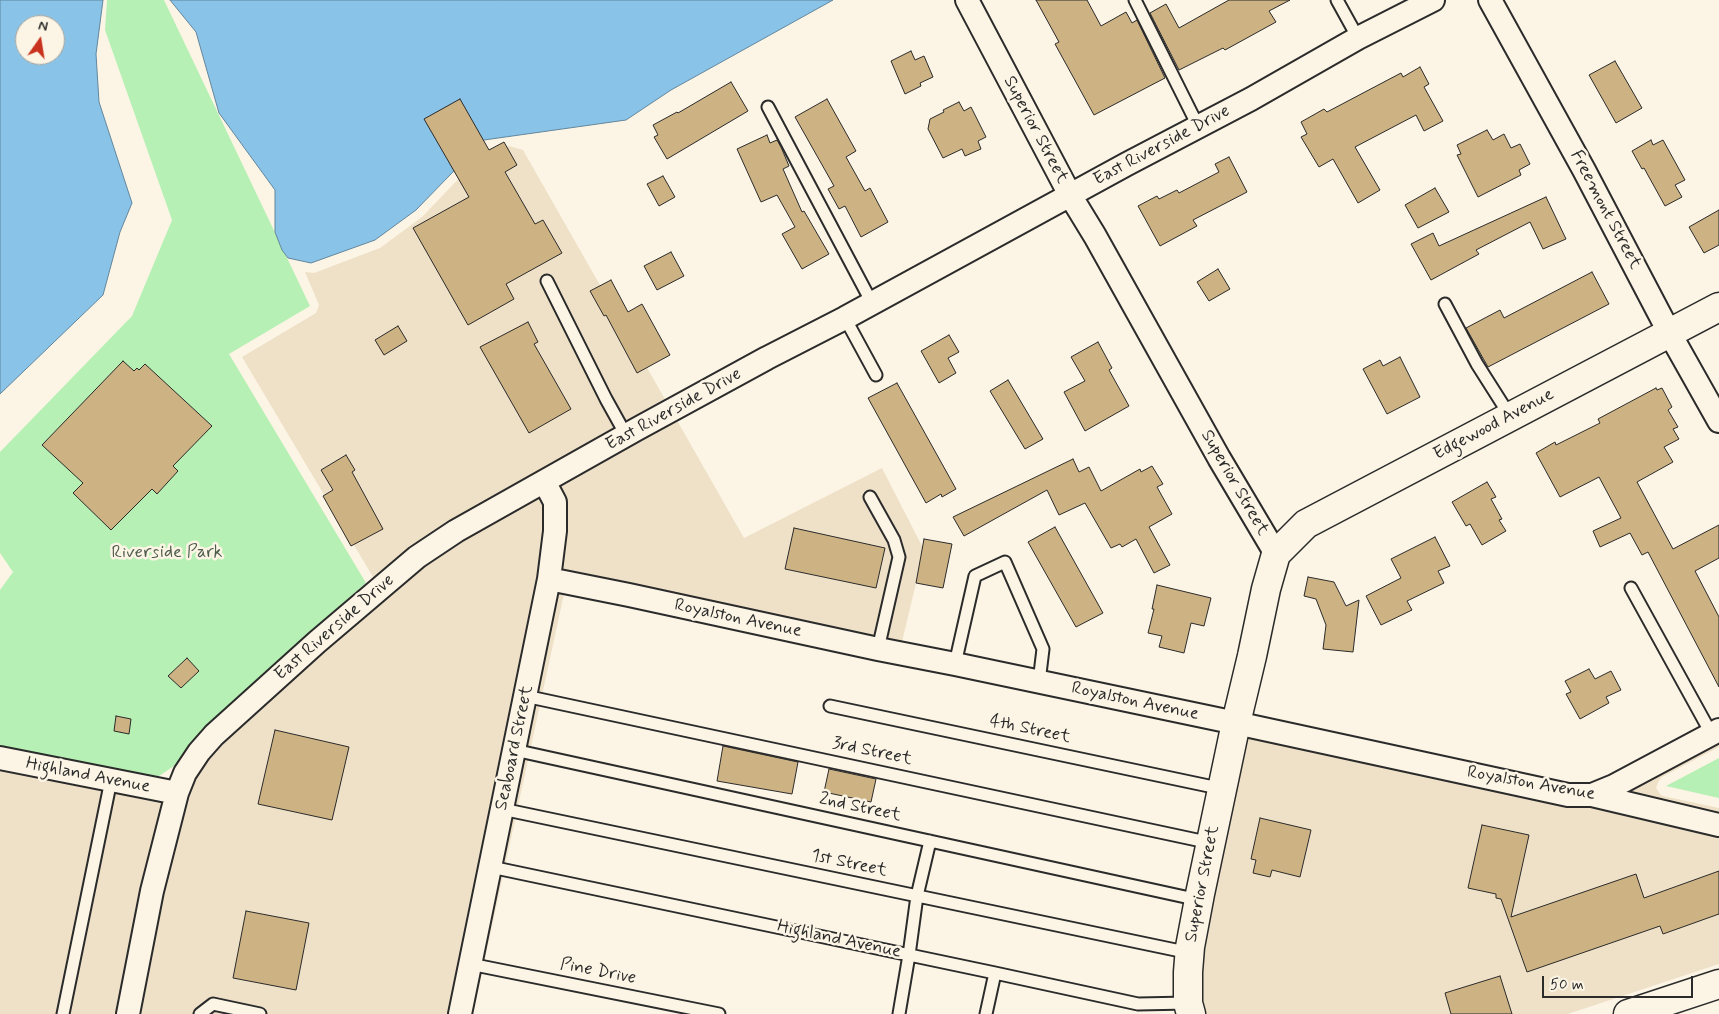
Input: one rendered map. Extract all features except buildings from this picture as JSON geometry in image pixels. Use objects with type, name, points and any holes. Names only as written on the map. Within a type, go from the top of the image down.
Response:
[{"type":"street","name":"Superior Street","points":[[967,0],[1070,195],[1219,458],[1276,554],[1266,589],[1236,723],[1199,900],[1188,972],[1189,1008]]},
{"type":"street","name":"East Riverside Drive","points":[[128,1014],[152,891],[176,793],[185,773],[199,752],[214,735],[417,557],[448,537],[626,435],[1251,99],[1358,38],[1433,0]]},
{"type":"street","name":"Freemont Street","points":[[1490,0],[1719,421]]},
{"type":"street","name":"Edgewood Avenue","points":[[1276,554],[1306,524],[1719,308]]},
{"type":"street","name":"Seaboard Street","points":[[460,1014],[549,580],[556,531],[556,502],[545,483]]},
{"type":"street","name":"Royalston Avenue","points":[[549,580],[629,595],[878,650],[955,664],[1236,723],[1568,795],[1592,795],[1719,825]]},
{"type":"street","points":[[1592,795],[1614,786],[1715,733]]},
{"type":"street","name":"Highland Avenue","points":[[0,758],[176,793]]},
{"type":"street","points":[[1628,1014],[1719,984]]},
{"type":"lane","points":[[1135,0],[1198,126]]},
{"type":"lane","points":[[1337,0],[1358,38]]},
{"type":"lane","points":[[768,107],[872,303]]},
{"type":"lane","points":[[547,281],[626,435]]},
{"type":"lane","points":[[1445,304],[1477,364],[1510,416]]},
{"type":"lane","points":[[845,318],[876,375]]},
{"type":"lane","points":[[870,497],[894,540],[899,557],[878,650]]},
{"type":"lane","points":[[955,664],[975,576],[1005,562],[1043,649],[1040,682]]},
{"type":"lane","points":[[1631,588],[1715,733]]},
{"type":"lane","name":"3rd Street","points":[[525,696],[1211,843]]},
{"type":"lane","name":"4th Street","points":[[830,706],[1223,789]]},
{"type":"lane","name":"2nd Street","points":[[514,750],[1199,900]]},
{"type":"lane","points":[[63,1014],[111,780]]},
{"type":"lane","name":"1st Street","points":[[502,808],[1190,953]]},
{"type":"lane","points":[[899,1014],[917,896],[930,841]]},
{"type":"lane","name":"Highland Avenue","points":[[491,867],[1138,1004],[1189,1008]]},
{"type":"lane","name":"Pine Drive","points":[[470,964],[719,1014]]},
{"type":"lane","points":[[986,1014],[995,973]]},
{"type":"lane","points":[[200,1014],[213,1004],[260,1014]]},
{"type":"shaded area","points":[[509,146],[523,150],[744,538],[882,468],[924,550],[899,654],[567,580],[473,1014],[0,1014],[0,762],[161,787],[184,770],[375,583],[242,357],[316,313],[319,305],[305,272],[314,273],[380,248],[422,217],[487,149]]},
{"type":"shaded area","points":[[1249,733],[1558,798],[1719,740],[1719,747],[1662,777],[1656,788],[1663,796],[1719,808],[1719,964],[1568,1014],[1202,1014],[1199,986],[1209,901]]},
{"type":"green space","name":"Riverside Park","points":[[107,0],[164,0],[310,306],[229,354],[366,583],[207,726],[180,762],[156,778],[0,751],[0,590],[13,572],[0,553],[0,452],[132,316],[172,220],[105,30]]},
{"type":"green space","points":[[1719,758],[1719,798],[1666,786]]},
{"type":"water","points":[[0,0],[103,0],[96,54],[99,102],[132,203],[120,232],[103,295],[0,394]]},
{"type":"water","points":[[170,0],[833,0],[671,90],[626,120],[484,140],[416,210],[375,240],[311,263],[288,258],[282,250],[275,232],[275,190],[219,113],[196,32]]}]
